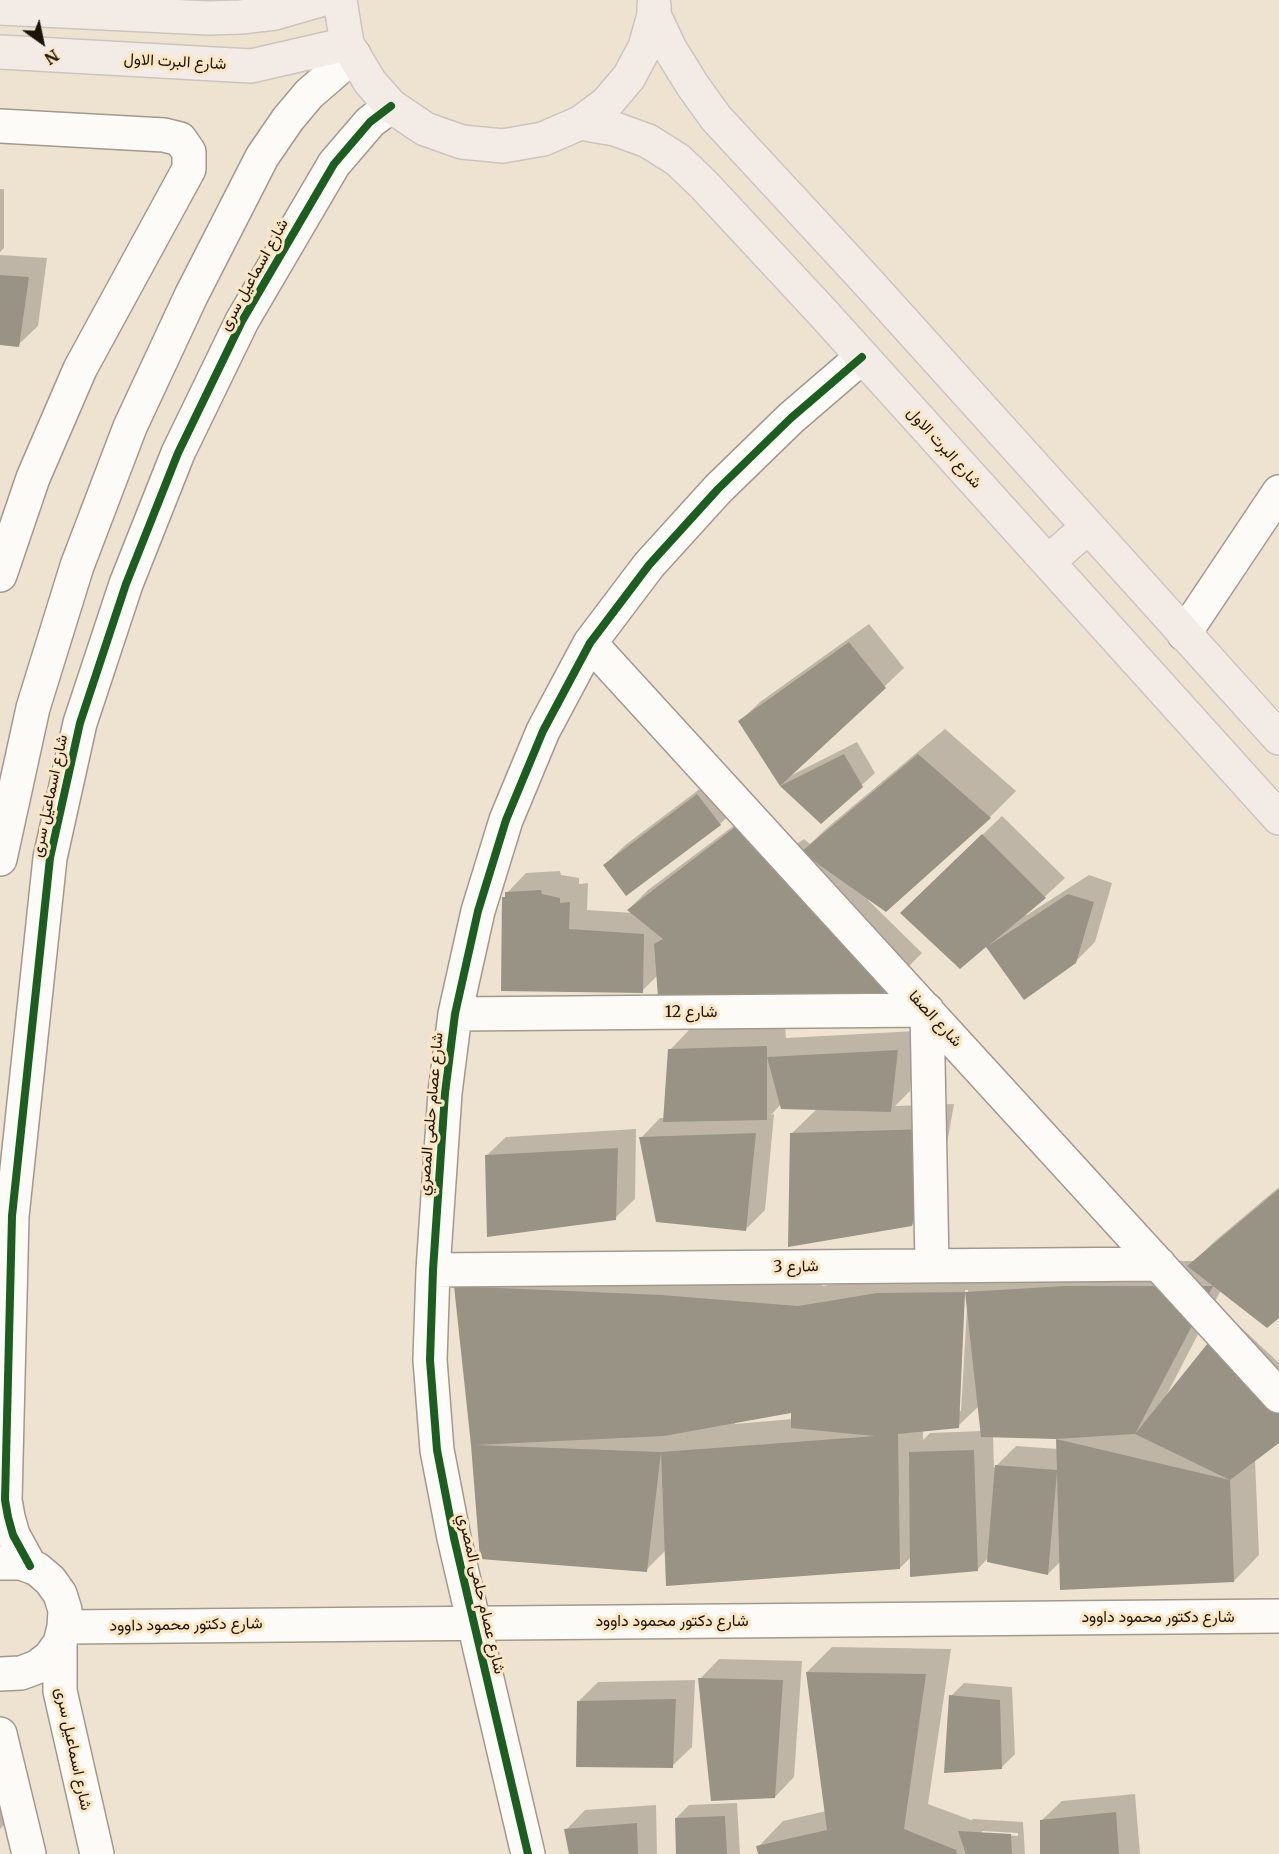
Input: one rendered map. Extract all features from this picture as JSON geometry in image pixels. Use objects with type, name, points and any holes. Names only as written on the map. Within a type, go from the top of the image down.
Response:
[{"type":"main road","points":[[0,8],[208,18],[275,13],[320,0]]},
{"type":"main road","points":[[340,0],[351,50],[370,82],[391,106],[425,129],[462,142],[503,146],[543,139],[580,123],[607,102],[629,77],[645,47],[654,7]]},
{"type":"main road","points":[[654,7],[670,49],[716,118],[865,279],[1279,738]]},
{"type":"main road","name":"شارع البرت الاول","points":[[0,52],[250,66],[351,50]]},
{"type":"main road","name":"شارع البرت الاول","points":[[580,123],[615,129],[648,141],[678,160],[704,185],[1279,818]]},
{"type":"main road","points":[[1048,562],[1088,527]]},
{"type":"street","points":[[0,859],[33,708],[77,566],[130,427],[191,296],[262,157],[288,119],[351,50]]},
{"type":"street","name":"شارع اسماعيل سرى","points":[[97,1854],[60,1691],[65,1610],[60,1594],[50,1580],[37,1569],[15,1565],[13,1535],[5,1500],[6,1215],[50,858],[80,723],[126,584],[178,453],[242,321],[319,188],[351,142],[370,122],[391,106]]},
{"type":"street","points":[[0,126],[164,135],[180,140],[189,152],[189,169],[80,369],[33,478],[0,575]]},
{"type":"street","name":"شارع عصام حلمى المصري","points":[[528,1854],[472,1623],[437,1450],[430,1360],[433,1270],[445,1093],[455,1014],[478,911],[506,820],[543,731],[590,643],[649,566],[718,489],[791,418],[862,357]]},
{"type":"street","points":[[1184,634],[1279,492]]},
{"type":"street","name":"شارع الصفا","points":[[590,643],[1279,1396]]},
{"type":"street","points":[[1,852],[50,858]]},
{"type":"street","points":[[927,1010],[932,1265]]},
{"type":"street","name":"شارع 12","points":[[455,1014],[927,1010]]},
{"type":"street","name":"شارع 3","points":[[433,1270],[1159,1264]]},
{"type":"street","name":"شارع دكتور محمود داوود","points":[[62,1635],[472,1623],[1279,1616]]},
{"type":"street","points":[[0,1674],[21,1673],[37,1668],[50,1656],[62,1635]]},
{"type":"street","points":[[0,1734],[29,1854]]},
{"type":"building","points":[[0,275],[29,277],[19,347],[0,345]]},
{"type":"building","points":[[849,642],[886,688],[780,786],[738,721]]},
{"type":"building","points":[[844,754],[863,787],[821,824],[780,786]]},
{"type":"building","points":[[918,754],[991,818],[886,912],[801,852]]},
{"type":"building","points":[[697,794],[721,825],[626,896],[603,865]]},
{"type":"building","points":[[739,824],[898,979],[873,1004],[658,997],[654,944],[663,939],[627,910]]},
{"type":"building","points":[[982,834],[1046,898],[988,946],[1068,894],[1094,902],[1076,963],[1024,1000],[986,947],[960,969],[900,913]]},
{"type":"building","points":[[541,890],[542,894],[560,898],[560,903],[570,902],[569,929],[644,934],[643,993],[501,991],[502,897],[505,897],[505,892]]},
{"type":"building","points":[[767,1046],[767,1120],[663,1122],[668,1049]]},
{"type":"building","points":[[898,1050],[891,1112],[781,1109],[767,1057]]},
{"type":"building","points":[[929,1129],[912,1226],[788,1247],[790,1133]]},
{"type":"building","points":[[756,1133],[746,1231],[656,1222],[639,1137]]},
{"type":"building","points":[[618,1148],[616,1220],[487,1237],[485,1155]]},
{"type":"building","points":[[1279,1189],[1279,1318],[1267,1328],[1187,1266]]},
{"type":"building","points":[[454,1286],[661,1295],[798,1306],[877,1293],[965,1292],[959,1428],[898,1434],[900,1569],[666,1586],[661,1452],[647,1572],[480,1559],[471,1445]],"holes":[[[791,1413],[791,1428],[875,1436],[661,1452],[475,1445],[664,1436]]]},
{"type":"building","points":[[1065,1286],[1213,1286],[1135,1434],[1056,1439],[981,1437],[965,1292]]},
{"type":"building","points":[[1212,1338],[1279,1400],[1279,1443],[1230,1480],[1135,1434]]},
{"type":"building","points":[[1056,1439],[1230,1480],[1234,1582],[1060,1590],[1057,1472],[1048,1575],[987,1562],[995,1465],[1057,1470]]},
{"type":"building","points":[[974,1450],[978,1571],[910,1577],[909,1452]]},
{"type":"building","points":[[806,1672],[926,1674],[904,1829],[956,1850],[957,1854],[758,1854],[756,1846],[827,1830]]},
{"type":"building","points":[[698,1678],[783,1680],[775,1798],[711,1801]]},
{"type":"building","points":[[949,1695],[1000,1700],[1002,1769],[944,1773]]},
{"type":"building","points":[[676,1699],[673,1768],[576,1767],[577,1701]]},
{"type":"building","points":[[1116,1812],[1119,1854],[1040,1854],[1040,1820]]},
{"type":"building","points":[[725,1816],[727,1854],[676,1854],[675,1818]]},
{"type":"building","points":[[637,1823],[638,1854],[569,1854],[564,1829]]},
{"type":"building","points":[[958,1831],[1011,1834],[1012,1854],[966,1854]]},
{"type":"cycle path","points":[[30,1566],[13,1535],[5,1500],[12,1216],[50,858],[80,723],[126,584],[178,453],[242,321],[334,164],[370,122],[391,106]]},
{"type":"cycle path","points":[[528,1854],[454,1538],[437,1450],[430,1360],[433,1270],[445,1093],[455,1014],[478,911],[506,820],[543,731],[590,643],[649,565],[718,489],[791,418],[862,357]]}]
